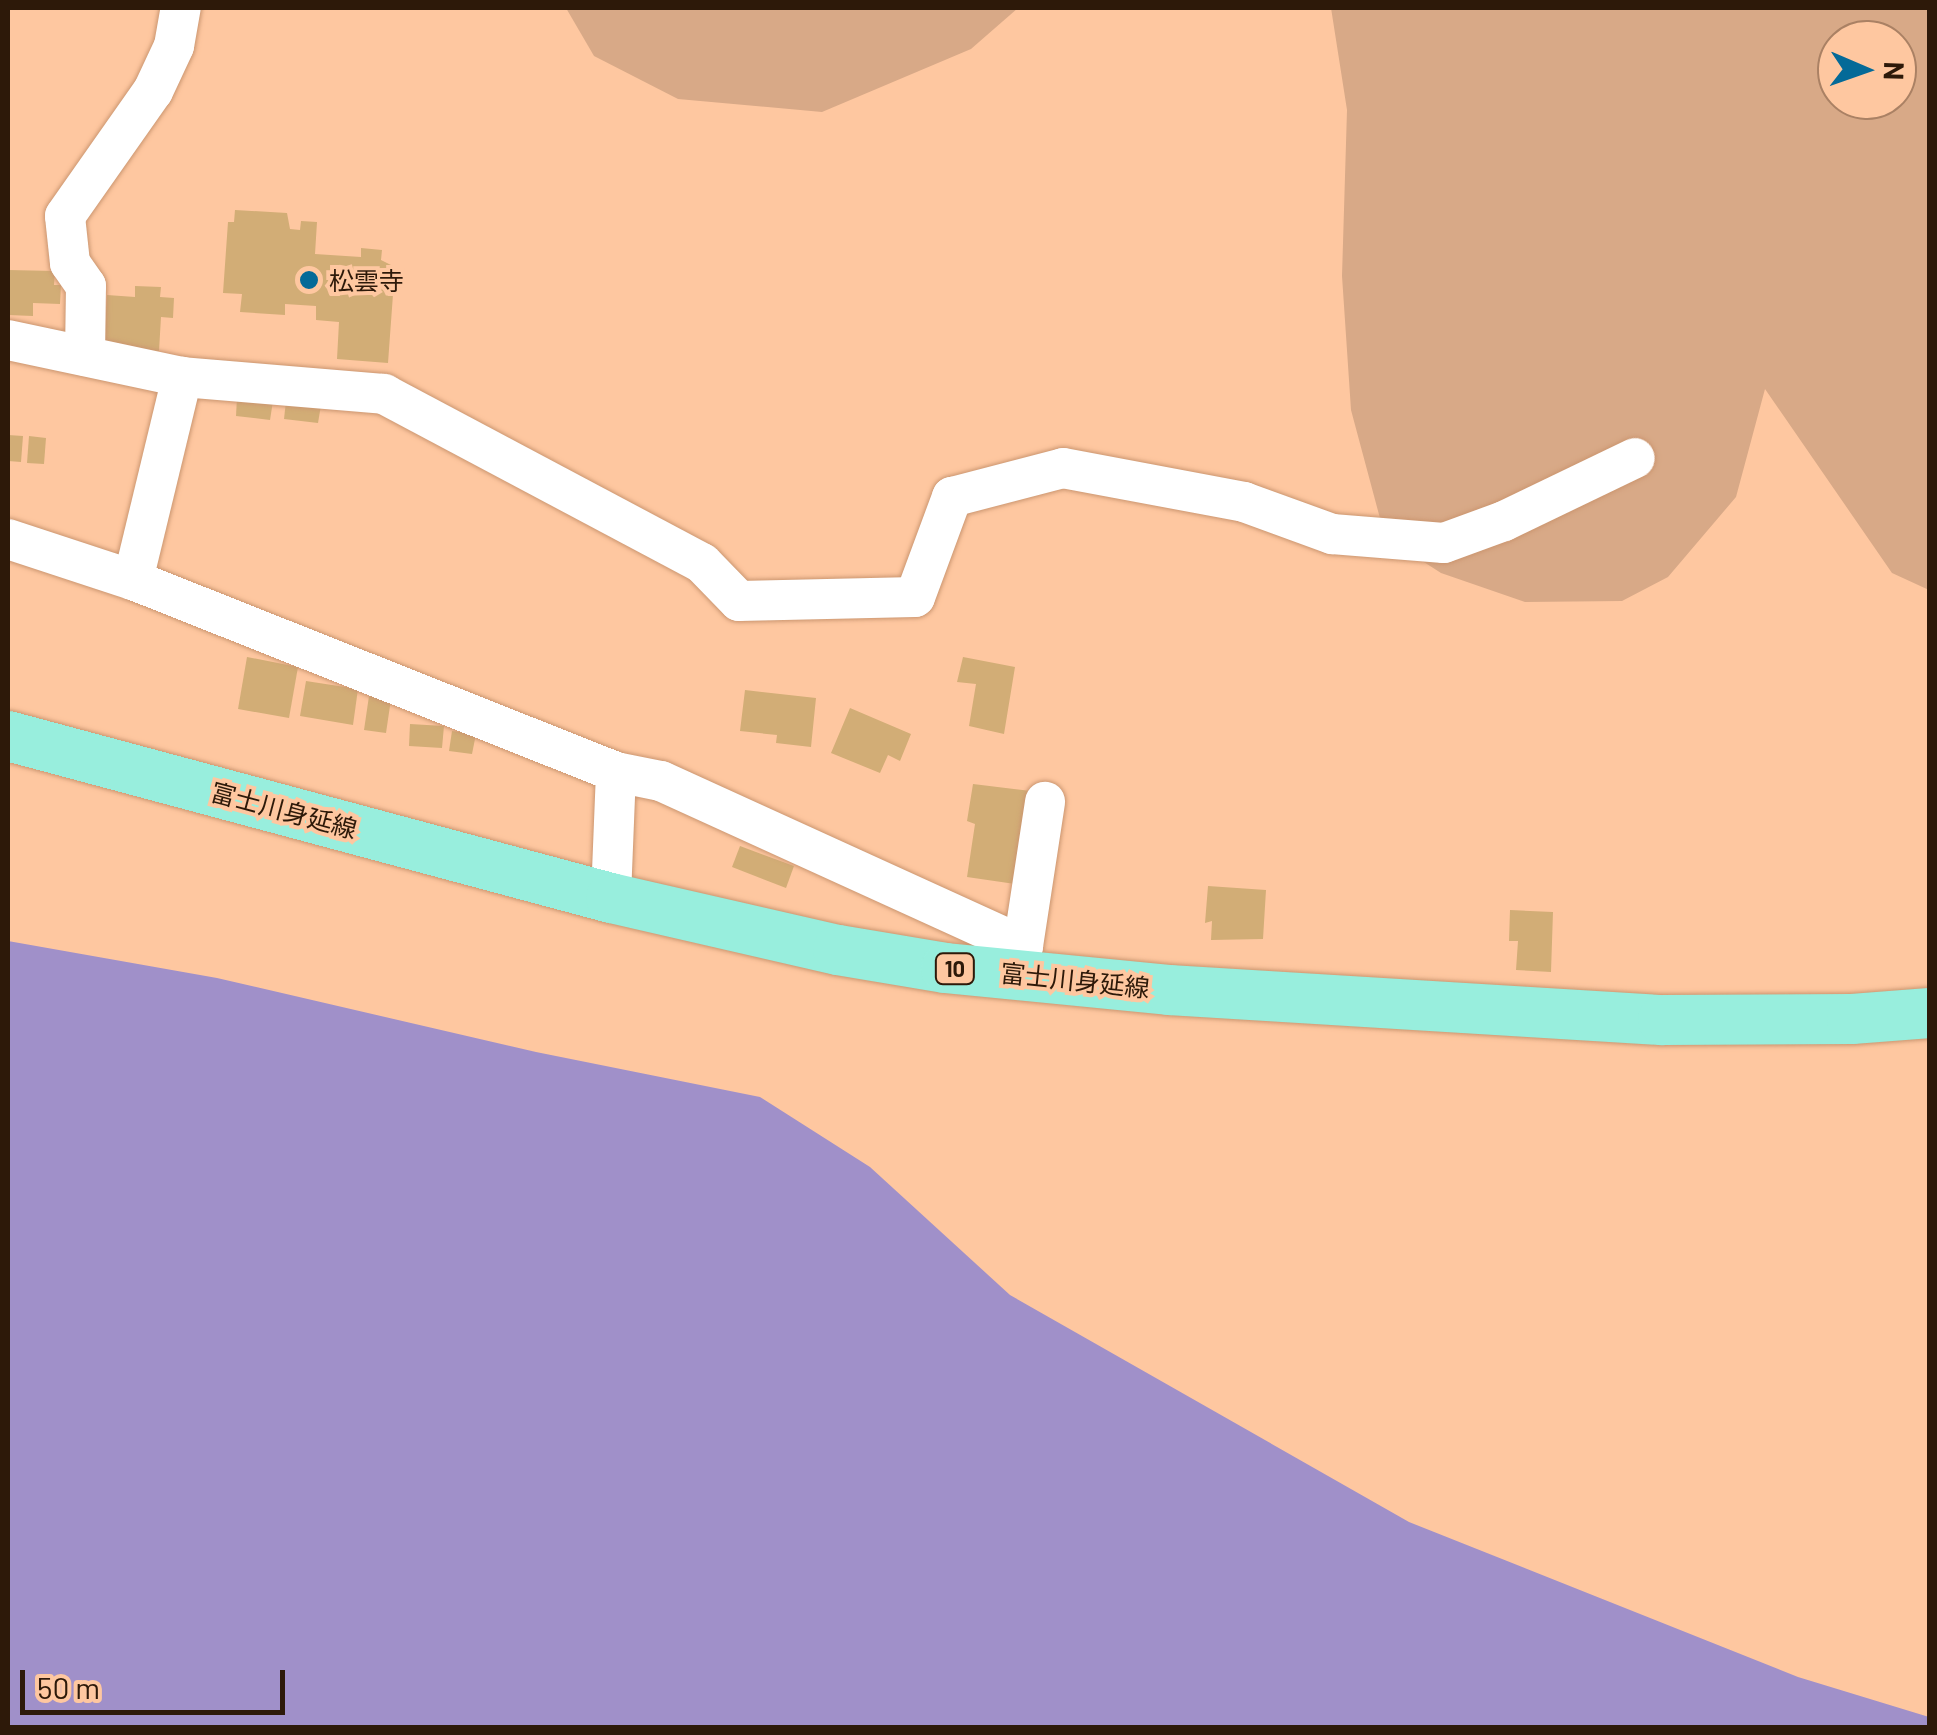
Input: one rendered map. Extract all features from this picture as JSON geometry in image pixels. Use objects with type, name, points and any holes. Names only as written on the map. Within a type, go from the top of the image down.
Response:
[{"type":"main road","name":"富士川身延線","points":[[8,736],[611,898],[838,950],[946,968],[1169,990],[1663,1020],[1852,1019],[1930,1013]]},
{"type":"street","points":[[84,356],[86,286],[70,263],[65,216],[153,91],[174,46],[181,8]]},
{"type":"street","points":[[8,340],[182,377],[384,394],[702,562],[739,601],[915,596],[952,497],[1063,468],[1244,502],[1332,534],[1444,543],[1504,521],[1635,458]]},
{"type":"street","points":[[133,580],[182,377]]},
{"type":"street","points":[[8,539],[133,580],[616,772],[661,781],[1023,946],[1044,802]]},
{"type":"street","points":[[611,898],[616,772]]},
{"type":"shaded area","points":[[566,8],[1018,8],[971,49],[822,112],[678,99],[594,56]]},
{"type":"shaded area","points":[[1331,8],[1929,8],[1929,590],[1892,573],[1765,389],[1736,497],[1668,577],[1622,601],[1525,602],[1441,573],[1385,537],[1351,410],[1342,276],[1347,110]]},
{"type":"shaded area","points":[[8,941],[217,978],[536,1052],[760,1097],[870,1167],[1010,1295],[1409,1522],[1798,1677],[1929,1717],[1929,1727],[8,1727]]},
{"type":"building","name":"松雲寺","points":[[235,210],[287,213],[290,229],[300,230],[301,221],[317,222],[315,254],[361,257],[361,248],[382,250],[381,260],[395,267],[388,363],[337,359],[339,322],[316,320],[316,306],[285,304],[285,315],[240,312],[242,294],[223,293],[228,222],[234,222]]},
{"type":"building","points":[[8,270],[55,271],[54,285],[61,285],[60,304],[33,303],[33,316],[8,315]]},
{"type":"building","points":[[135,286],[161,287],[160,297],[174,298],[173,318],[161,317],[159,351],[104,347],[107,295],[135,297]]},
{"type":"building","points":[[237,397],[273,401],[270,420],[236,416]]},
{"type":"building","points":[[286,401],[321,405],[318,423],[284,419]]},
{"type":"building","points":[[8,435],[23,436],[21,462],[8,461]]},
{"type":"building","points":[[29,436],[46,438],[44,464],[27,463]]},
{"type":"building","points":[[247,657],[298,667],[289,718],[238,709]]},
{"type":"building","points":[[963,657],[1015,667],[1004,734],[969,726],[976,684],[957,682]]},
{"type":"building","points":[[306,681],[358,689],[353,725],[300,716]]},
{"type":"building","points":[[745,690],[816,698],[811,747],[776,743],[777,735],[740,731]]},
{"type":"building","points":[[369,696],[391,699],[386,733],[364,730]]},
{"type":"building","points":[[850,708],[911,734],[900,761],[888,755],[880,773],[831,753]]},
{"type":"building","points":[[410,724],[444,726],[442,748],[409,746]]},
{"type":"building","points":[[452,731],[476,734],[472,754],[449,751]]},
{"type":"building","points":[[973,784],[1031,791],[1015,884],[967,877],[975,824],[967,821]]},
{"type":"building","points":[[740,846],[794,866],[786,888],[732,867]]},
{"type":"building","points":[[1208,886],[1266,890],[1263,939],[1211,940],[1212,921],[1205,923]]},
{"type":"building","points":[[1510,910],[1553,912],[1551,972],[1516,970],[1518,941],[1509,941]]},
{"type":"place","name":"松雲寺","points":[[309,280]]}]
